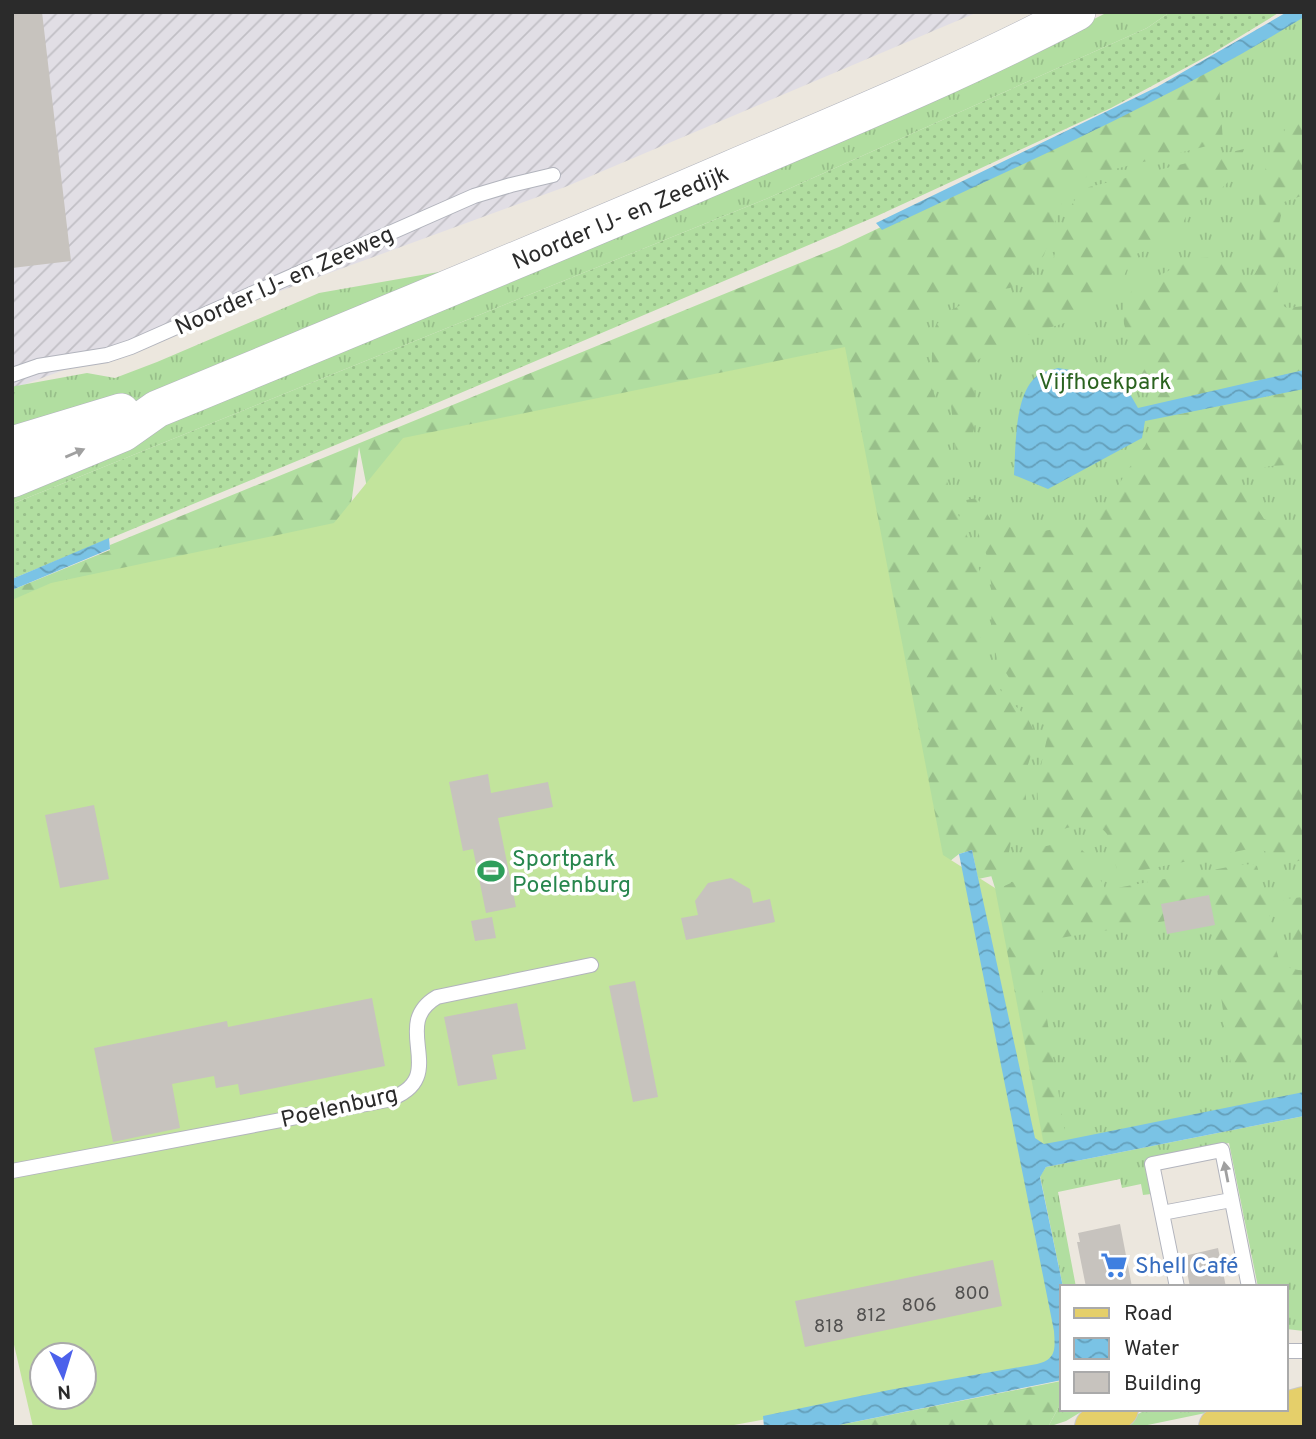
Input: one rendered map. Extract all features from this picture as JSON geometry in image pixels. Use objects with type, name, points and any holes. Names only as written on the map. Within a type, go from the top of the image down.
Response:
[{"type":"main road","points":[[1094,1427],[1116,1411]]},
{"type":"main road","points":[[1217,1427],[1286,1411]]},
{"type":"street","name":"Noorder IJ- en Zeedijk","points":[[12,479],[123,433],[157,409],[538,252],[906,94],[1014,46],[1077,12]]},
{"type":"street","name":"Noorder IJ- en Zeedijk","points":[[12,445],[117,412],[157,409]]},
{"type":"lane","name":"Noorder IJ- en Zeeweg","points":[[12,375],[38,366],[107,355],[131,347],[474,196],[553,175]]},
{"type":"lane","name":"Poelenburg","points":[[12,1171],[400,1096],[410,1088],[417,1077],[420,1065],[416,1036],[418,1016],[426,1004],[437,997],[591,965]]},
{"type":"lane","points":[[1177,1285],[1152,1164],[1222,1150],[1249,1285]]},
{"type":"lane","points":[[1162,1213],[1231,1200]]},
{"type":"shaded area","points":[[12,12],[978,12],[565,187],[12,389]]},
{"type":"green space","points":[[1108,12],[1170,12],[1147,28],[766,199],[12,504],[12,486],[920,106]]},
{"type":"green space","points":[[1170,12],[1280,12],[1213,53],[1111,108],[877,216],[425,408],[12,579],[12,504],[766,199],[1147,28]]},
{"type":"green space","name":"Vijfhoekpark","points":[[1304,12],[1304,1111],[1046,1156],[995,888],[979,837],[882,261],[1217,56]]},
{"type":"green space","points":[[1217,56],[1223,142],[1078,180],[1071,185],[1063,199],[1044,255],[1030,277],[1010,288],[955,296],[935,309],[921,330],[921,361],[941,411],[940,433],[946,478],[980,572],[980,631],[984,660],[994,682],[1027,717],[1034,731],[1034,745],[1025,783],[1027,813],[1012,836],[1006,868],[997,875],[978,879],[972,850],[959,854],[904,897],[420,759],[359,447],[344,555],[12,733],[12,590],[110,550],[110,545],[839,247],[1043,150]]},
{"type":"green space","points":[[1304,117],[1304,195],[1284,202],[1278,229],[1285,253],[1284,269],[1277,286],[1280,304],[1287,308],[1304,306],[1304,370],[1154,405],[1124,324],[1123,309],[1127,298],[1134,288],[1182,261],[1200,258],[1215,257],[1232,269],[1243,282],[1251,280],[1258,268],[1259,191],[1273,143],[1280,139],[1289,122]]},
{"type":"green space","points":[[1244,149],[1235,175],[1222,188],[1192,205],[1173,242],[1133,255],[1121,283],[1114,281],[1093,314],[1014,340],[971,365],[976,405],[974,429],[966,451],[956,454],[951,405],[932,363],[932,340],[936,325],[951,310],[963,304],[1018,297],[1035,287],[1051,265],[1071,206],[1078,195],[1089,187]]},
{"type":"green space","points":[[473,266],[156,395],[12,440],[12,387],[87,373],[115,378],[319,293]]},
{"type":"green space","name":"Sportpark Poelenburg","points":[[845,347],[943,855],[995,888],[1046,1156],[1030,1157],[1060,1365],[723,1427],[33,1427],[29,1411],[98,1411],[98,1341],[28,1341],[28,1405],[12,1336],[12,600],[51,583],[334,523],[403,438]]},
{"type":"green space","points":[[1304,389],[1304,464],[1270,466],[1236,475],[1264,519],[1292,528],[1304,526],[1304,860],[1276,865],[1268,853],[1254,848],[1118,875],[1111,844],[1103,830],[1085,825],[1044,831],[1037,784],[1047,738],[1045,723],[1037,709],[1014,686],[997,658],[991,624],[993,599],[988,559],[966,500],[977,498],[991,520],[1018,530],[1044,531],[1075,525],[1100,515],[1160,418]]},
{"type":"green space","points":[[1072,840],[1087,855],[1106,890],[1239,865],[1257,866],[1280,963],[1304,970],[1304,1060],[1232,1072],[1209,914],[1035,942],[1066,1140],[1044,1144],[1035,1138],[981,892],[1013,882],[1025,851]]},
{"type":"green space","points":[[1304,897],[1304,953],[1295,949],[1283,899]]},
{"type":"green space","points":[[1304,1116],[1304,1331],[1288,1329],[1288,1285],[1258,1285],[1229,1143],[1146,1159],[1151,1194],[1143,1195],[1141,1184],[1122,1188],[1120,1179],[1058,1192],[1076,1285],[1063,1285],[1040,1176],[1046,1167]]},
{"type":"green space","points":[[1060,1381],[1060,1405],[1048,1427],[829,1427]]},
{"type":"green space","points":[[1060,1405],[1060,1411],[1083,1411],[1066,1421],[1048,1427]]},
{"type":"green space","points":[[1144,1411],[1215,1411],[1138,1427],[1130,1427],[1126,1421]]},
{"type":"water","points":[[1287,12],[1304,12],[1304,17],[1149,103],[882,230],[876,223],[1157,87]]},
{"type":"water","points":[[1058,368],[1070,370],[1077,375],[1122,380],[1138,408],[1304,370],[1304,389],[1145,421],[1142,438],[1048,489],[1014,475],[1016,436],[1020,408],[1029,384],[1039,375]]},
{"type":"water","points":[[109,538],[110,549],[12,590],[12,579]]},
{"type":"water","points":[[972,850],[1035,1138],[1044,1144],[1304,1092],[1304,1116],[1046,1167],[1040,1177],[1063,1285],[1060,1285],[1060,1380],[829,1427],[764,1427],[763,1416],[1037,1364],[1048,1359],[1053,1352],[1054,1331],[959,854]]},
{"type":"building","points":[[12,12],[42,12],[71,261],[12,268]]},
{"type":"building","points":[[488,774],[491,793],[548,782],[553,807],[498,818],[516,907],[486,913],[473,849],[463,851],[449,782]]},
{"type":"building","points":[[94,805],[109,879],[60,888],[45,815]]},
{"type":"building","points":[[731,878],[750,889],[753,903],[770,899],[775,922],[686,940],[681,918],[698,915],[695,901],[708,883]]},
{"type":"building","points":[[1209,895],[1215,925],[1167,934],[1161,904]]},
{"type":"building","points":[[492,917],[496,938],[475,941],[471,921]]},
{"type":"building","points":[[635,981],[658,1097],[633,1102],[609,986]]},
{"type":"building","points":[[372,998],[385,1066],[240,1095],[238,1084],[216,1088],[214,1076],[172,1084],[180,1128],[113,1142],[94,1048],[227,1021],[228,1027]]},
{"type":"building","points":[[517,1003],[526,1049],[492,1055],[497,1079],[458,1086],[444,1017]]},
{"type":"building","points":[[1120,1224],[1132,1285],[1086,1285],[1077,1242],[1080,1242],[1078,1233]]},
{"type":"building","points":[[1218,1248],[1226,1285],[1190,1285],[1184,1256]]},
{"type":"building","points":[[993,1260],[1002,1306],[805,1347],[795,1301]]},
{"type":"place","name":"Sportpark Poelenburg","points":[[491,871]]},
{"type":"place","name":"Shell Café","points":[[1114,1265]]}]
